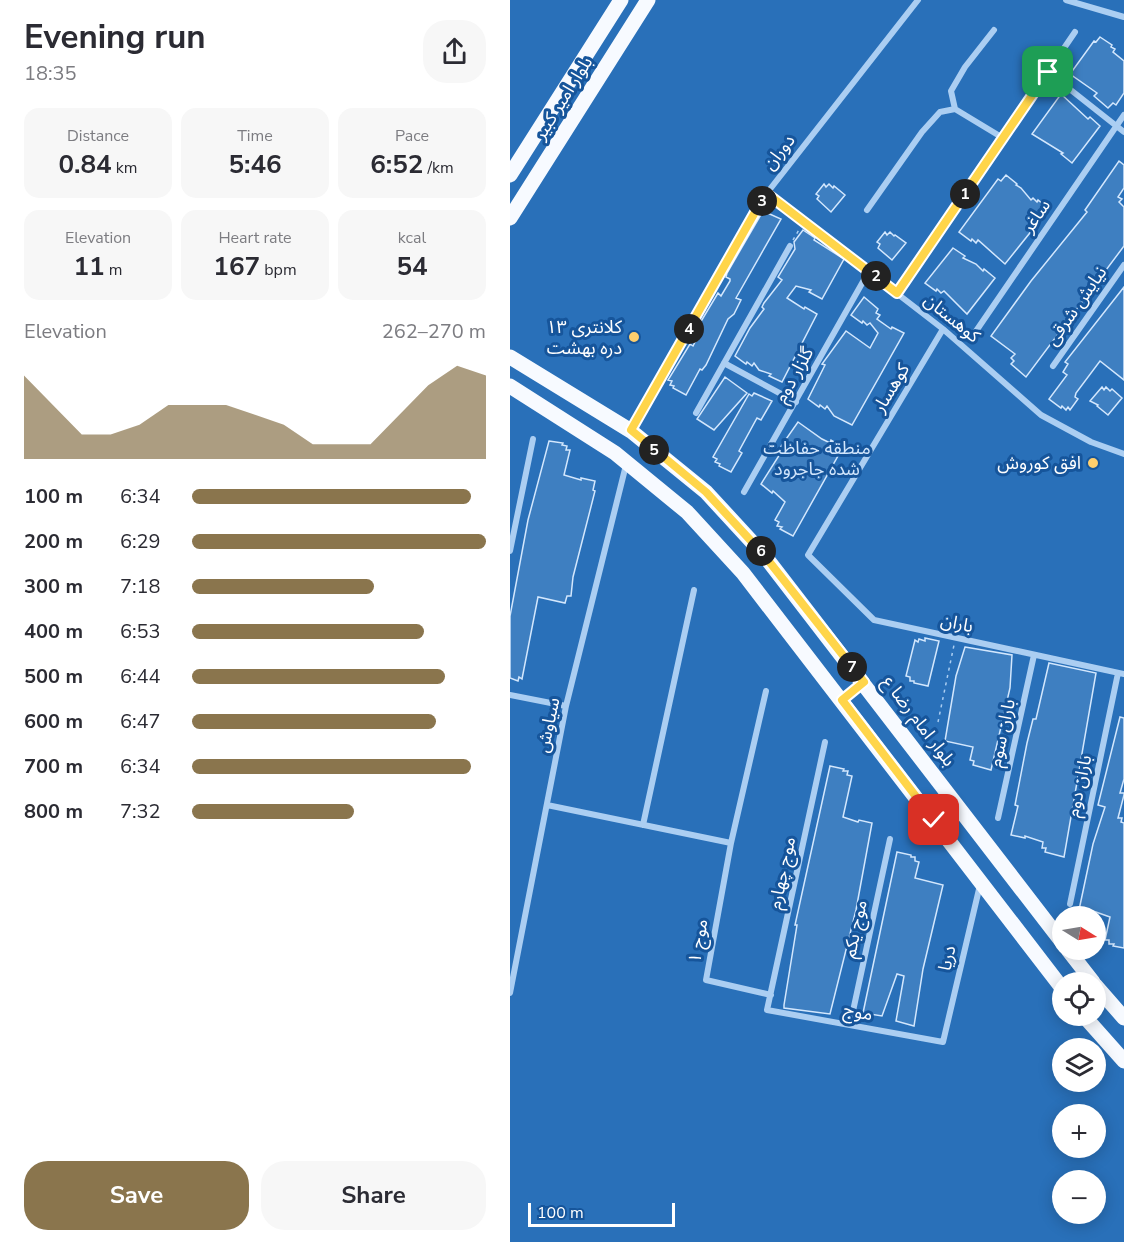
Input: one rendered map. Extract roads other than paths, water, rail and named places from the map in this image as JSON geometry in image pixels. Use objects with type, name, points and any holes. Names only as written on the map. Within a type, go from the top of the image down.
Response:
[{"type":"main road","name":"بلوار امیر کبیر","points":[[510,175],[621,0]]},
{"type":"main road","name":"بلوار امیر کبیر","points":[[510,218],[648,0]]},
{"type":"main road","name":"بلوار امام رضا ع","points":[[510,357],[631,430],[706,492],[764,555],[1052,929]]},
{"type":"main road","points":[[510,386],[615,453],[626,465],[687,512],[743,573],[1052,975]]},
{"type":"main road","points":[[842,700],[864,682]]},
{"type":"main road","points":[[1076,960],[1085,972]]},
{"type":"main road","points":[[1106,998],[1124,1018]]},
{"type":"main road","points":[[1093,1026],[1124,1061]]},
{"type":"street","name":"دوران","points":[[631,430],[766,193],[918,0]]},
{"type":"street","points":[[1066,0],[1124,17]]},
{"type":"street","points":[[955,109],[951,91],[965,68],[994,30]]},
{"type":"street","points":[[897,293],[1075,32]]},
{"type":"street","points":[[1048,72],[1124,132]]},
{"type":"street","points":[[867,210],[922,132],[940,112],[955,109],[1003,138]]},
{"type":"street","name":"ساغر","points":[[974,334],[1124,115]]},
{"type":"street","name":"کوهستان","points":[[766,193],[944,328],[1041,415],[1091,442],[1124,454]]},
{"type":"street","points":[[696,413],[790,246]]},
{"type":"street","name":"نیایش شرقی","points":[[1053,366],[1124,265]]},
{"type":"street","name":"گلزار دوم","points":[[744,492],[869,272]]},
{"type":"street","name":"کوهسار","points":[[808,555],[944,328]]},
{"type":"street","points":[[724,363],[796,402]]},
{"type":"street","points":[[510,551],[532,440]]},
{"type":"street","name":"سیاوش","points":[[510,993],[566,706],[626,465]]},
{"type":"street","name":"باران","points":[[808,555],[874,620],[1121,674]]},
{"type":"street","points":[[643,825],[694,590]]},
{"type":"street","name":"باران سوم","points":[[999,818],[1034,655]]},
{"type":"street","name":"باران دوم","points":[[1070,904],[1121,674]]},
{"type":"street","points":[[547,805],[730,843],[766,691]]},
{"type":"street","points":[[510,695],[566,706]]},
{"type":"street","name":"موج چهارم","points":[[767,1010],[825,742]]},
{"type":"street","name":"موج یکم","points":[[850,1025],[890,839]]},
{"type":"street","name":"موج ۱","points":[[730,843],[706,980],[771,995]]},
{"type":"street","name":"دریا","points":[[943,1042],[981,881]]},
{"type":"street","name":"موج","points":[[767,1010],[943,1042]]},
{"type":"place","name":"کلانتری ۱۳ دره بهشت","points":[[634,337]]},
{"type":"place","name":"افق کوروش","points":[[1093,463]]},
{"type":"park label","name":"منطقه حفاظت شده جاجرود","points":[[817,458]]}]
